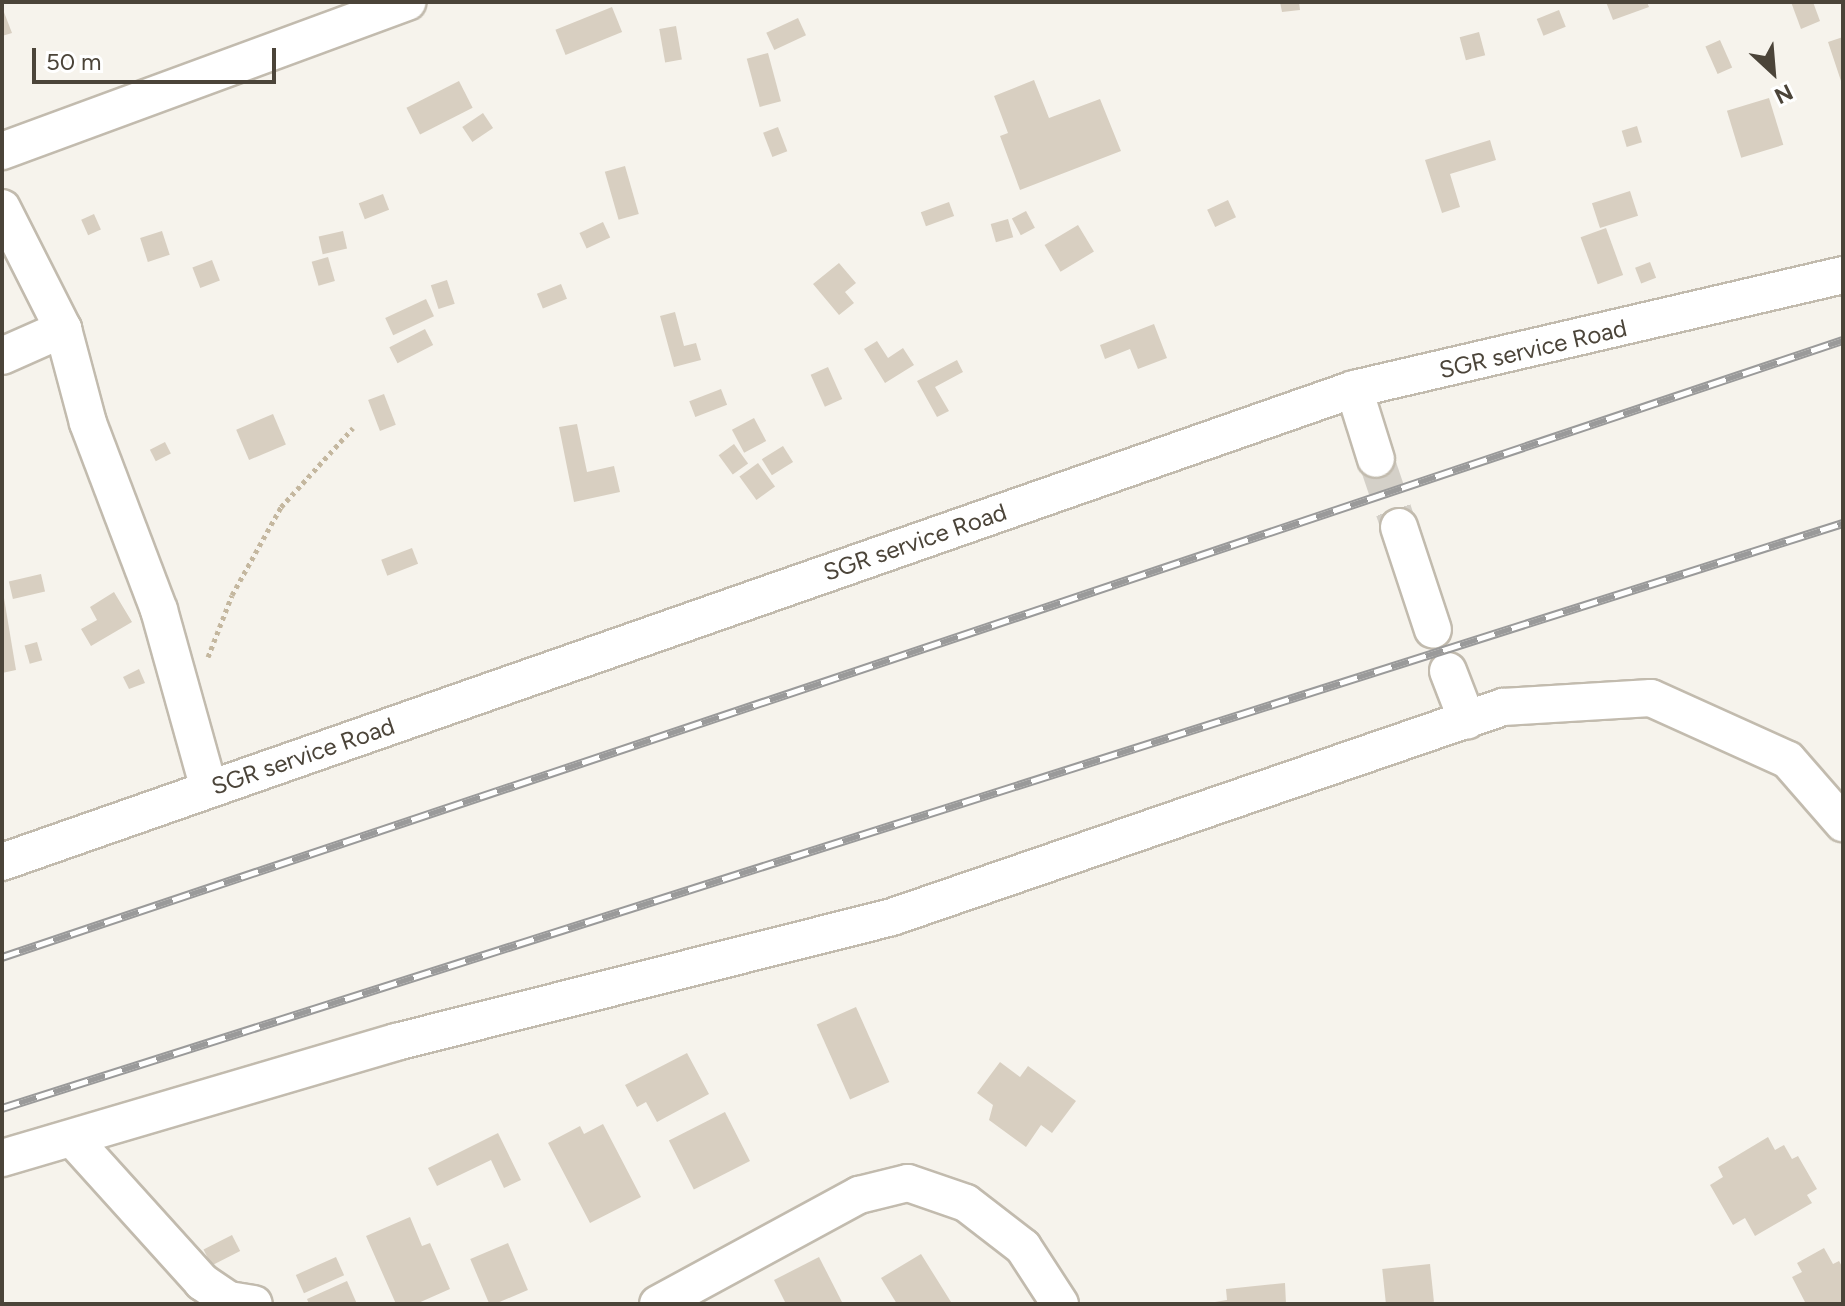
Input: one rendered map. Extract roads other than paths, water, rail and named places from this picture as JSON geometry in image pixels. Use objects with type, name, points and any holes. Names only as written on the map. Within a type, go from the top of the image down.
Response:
[{"type":"street","points":[[2,151],[407,2]]},
{"type":"street","points":[[2,208],[63,329],[88,423],[159,610],[209,789]]},
{"type":"street","name":"SGR service Road","points":[[2,862],[1354,389],[1843,275]]},
{"type":"street","points":[[2,356],[63,329]]},
{"type":"street","points":[[1354,389],[1376,459]]},
{"type":"street","points":[[1399,527],[1433,630]]},
{"type":"street","points":[[1448,671],[1467,720]]},
{"type":"street","points":[[2,1158],[396,1042],[892,917],[1503,707],[1651,698],[1788,760],[1843,823]]},
{"type":"street","points":[[73,1139],[202,1282],[229,1300],[254,1304]]},
{"type":"street","points":[[658,1304],[859,1195],[908,1183],[966,1203],[1023,1247],[1060,1304]]},
{"type":"tunnel","points":[[1376,459],[1399,527]]},
{"type":"railway","points":[[2,957],[1843,340]]},
{"type":"railway","points":[[2,1108],[1843,523]]}]
